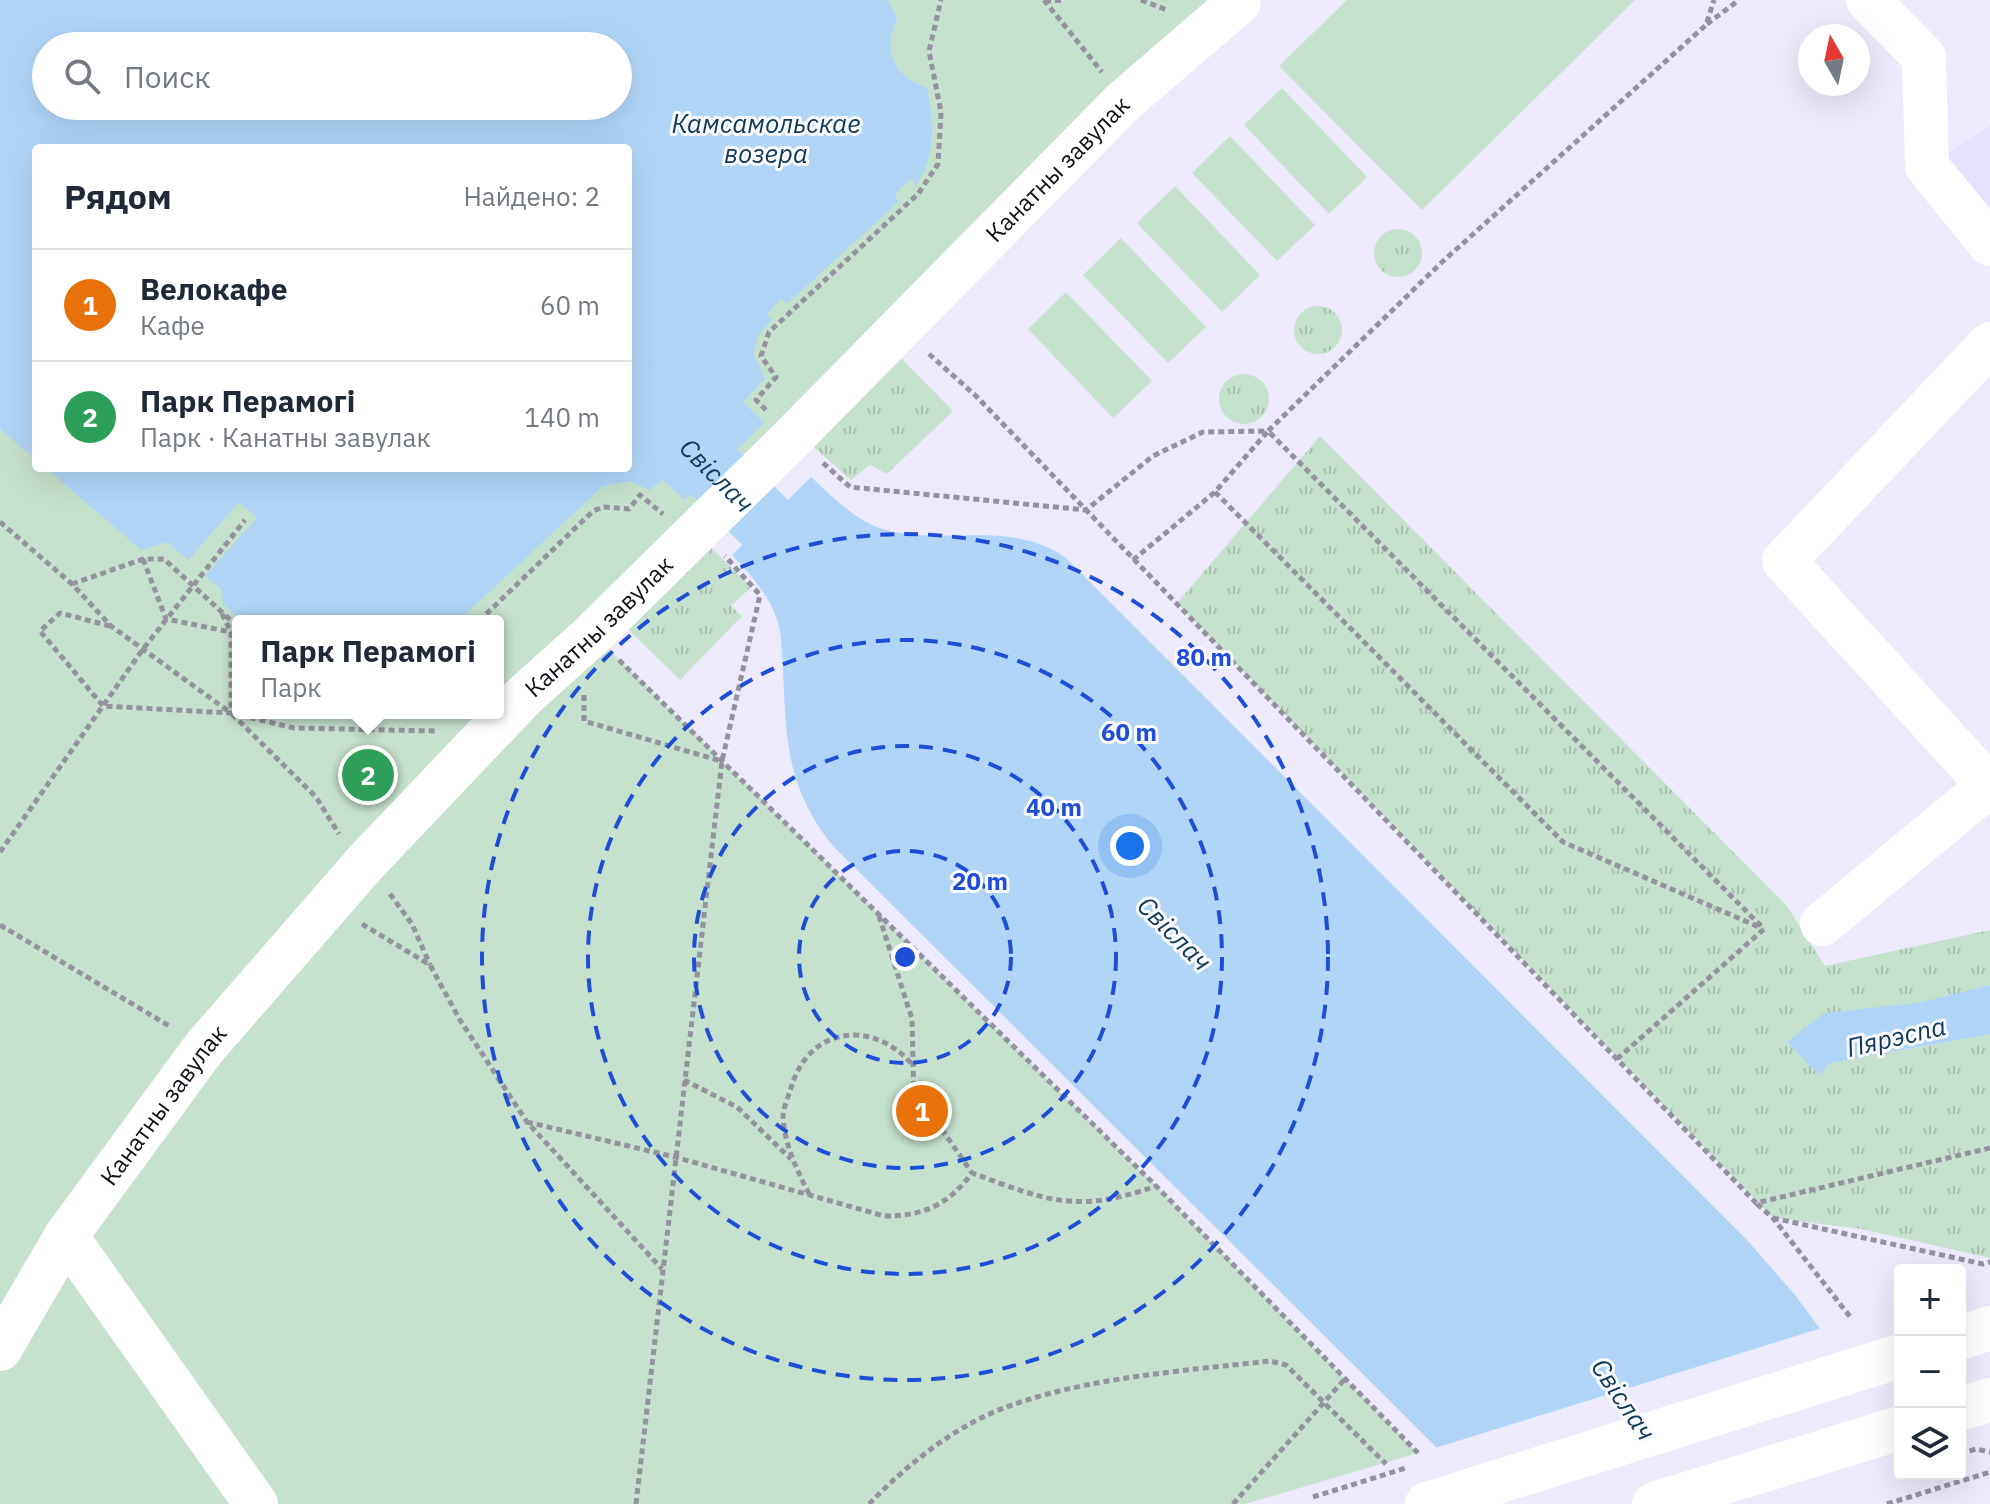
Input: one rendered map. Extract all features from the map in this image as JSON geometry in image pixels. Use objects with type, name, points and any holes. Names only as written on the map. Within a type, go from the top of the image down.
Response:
[{"type":"street","points":[[1868,0],[1924,57],[1927,166],[1990,244]]},
{"type":"street","name":"Канатны завулак","points":[[504,717],[589,637],[689,524],[790,439],[1123,102],[1239,2]]},
{"type":"street","points":[[1822,924],[1989,785],[1784,561],[1990,344]]},
{"type":"street","name":"Канатны завулак","points":[[0,1349],[66,1236],[204,1048],[366,862],[502,719]]},
{"type":"street","points":[[66,1236],[256,1504]]},
{"type":"street","points":[[1427,1504],[1894,1358]]},
{"type":"street","points":[[1963,1408],[1990,1400]]},
{"type":"street","points":[[1654,1504],[1894,1430]]},
{"type":"path","points":[[756,400],[776,377],[761,356],[769,332],[918,194],[938,164],[941,112],[929,51],[941,0]]},
{"type":"path","points":[[1044,0],[1064,0]]},
{"type":"path","points":[[1044,0],[1101,71]]},
{"type":"path","points":[[1706,25],[1714,0]]},
{"type":"path","points":[[1133,560],[1215,492],[1268,431],[1441,263],[1706,25],[1739,0]]},
{"type":"path","points":[[899,326],[975,395],[1773,1218],[1851,1318]]},
{"type":"path","points":[[850,487],[1086,510],[1153,456],[1203,432],[1268,431],[1764,929]]},
{"type":"path","points":[[1215,492],[1563,842],[1764,929]]},
{"type":"path","points":[[485,615],[593,511],[604,507],[629,509],[640,495],[689,524],[760,595],[722,761],[636,1504]]},
{"type":"path","points":[[0,852],[143,649],[245,520]]},
{"type":"path","points":[[0,522],[72,584],[111,626],[231,713]]},
{"type":"path","points":[[143,559],[166,619]]},
{"type":"path","points":[[72,584],[143,559],[164,559],[232,621]]},
{"type":"path","points":[[220,610],[231,632],[231,713]]},
{"type":"path","points":[[111,626],[60,613],[40,631],[103,706],[231,713]]},
{"type":"path","points":[[166,619],[231,632]]},
{"type":"path","points":[[589,637],[584,721],[722,761]]},
{"type":"path","points":[[589,637],[722,761],[1156,1186],[1418,1453]]},
{"type":"path","points":[[237,719],[316,797],[336,831],[366,862],[412,924],[460,1020],[527,1122],[662,1269]]},
{"type":"path","points":[[256,719],[294,728],[434,731],[443,722]]},
{"type":"path","points":[[330,904],[430,965]]},
{"type":"path","points":[[879,915],[912,1019],[914,1100],[934,1118],[972,1173],[1049,1199],[1080,1203],[1114,1201],[1156,1186]]},
{"type":"path","points":[[0,925],[204,1048]]},
{"type":"path","points":[[1617,1059],[1764,929]]},
{"type":"path","points":[[809,1195],[791,1159],[783,1116],[794,1078],[807,1053],[830,1040],[854,1035],[875,1036],[896,1047],[911,1063]]},
{"type":"path","points":[[684,1080],[737,1107],[791,1159]]},
{"type":"path","points":[[527,1122],[675,1157],[884,1216],[910,1216],[946,1201],[972,1173]]},
{"type":"path","points":[[1756,1203],[1990,1148]]},
{"type":"path","points":[[1773,1218],[1983,1264],[1990,1262]]},
{"type":"path","points":[[869,1504],[953,1434],[1009,1406],[1139,1377],[1270,1361],[1286,1365],[1386,1464]]},
{"type":"path","points":[[1233,1504],[1344,1380]]},
{"type":"path","points":[[1966,1452],[1976,1449],[1990,1452]]},
{"type":"path","points":[[1887,1504],[1990,1472]]},
{"type":"shaded area","points":[[1990,126],[1990,244],[1927,166]]},
{"type":"green space","points":[[0,0],[1206,0],[1216,8],[593,634],[1156,1186],[1418,1453],[1245,1504],[0,1504]]},
{"type":"green space","points":[[1347,0],[1635,0],[1422,210],[1279,66]]},
{"type":"green space","points":[[1282,88],[1367,177],[1329,214],[1244,125]]},
{"type":"green space","points":[[1230,136],[1315,225],[1277,261],[1192,173]]},
{"type":"green space","points":[[1175,186],[1260,275],[1222,312],[1137,223]]},
{"type":"green space","points":[[1398,229],[1407,230],[1415,236],[1421,244],[1421,262],[1415,270],[1407,276],[1398,277],[1389,276],[1381,270],[1375,262],[1374,253],[1375,244],[1381,236],[1389,230]]},
{"type":"green space","points":[[1121,238],[1206,327],[1168,363],[1083,275]]},
{"type":"green space","points":[[1066,292],[1152,381],[1113,418],[1028,329]]},
{"type":"green space","points":[[1318,306],[1327,307],[1335,313],[1341,321],[1341,339],[1335,347],[1327,353],[1318,354],[1309,353],[1301,347],[1295,339],[1294,330],[1295,321],[1301,313],[1309,307]]},
{"type":"green space","points":[[895,352],[953,411],[887,474],[870,465],[851,480],[807,441]]},
{"type":"green space","points":[[1244,374],[1261,382],[1269,399],[1261,416],[1244,424],[1227,416],[1219,399],[1227,382]]},
{"type":"green space","points":[[1320,436],[1787,906],[1825,966],[1990,930],[1990,985],[1787,1042],[1819,1074],[1830,1063],[1990,1034],[1990,1258],[1862,1229],[1773,1218],[1177,603]]},
{"type":"green space","points":[[707,544],[751,587],[731,606],[742,616],[680,680],[626,627]]},
{"type":"water","name":"Камсамольскае возера","points":[[0,0],[888,0],[897,18],[891,41],[894,60],[906,76],[927,88],[932,138],[923,174],[916,185],[910,179],[894,195],[899,201],[787,304],[781,299],[766,315],[772,320],[759,334],[753,353],[765,378],[743,402],[764,423],[685,500],[663,480],[650,490],[630,481],[602,487],[464,615],[235,615],[223,604],[222,590],[205,576],[257,518],[239,502],[188,560],[167,542],[141,550],[51,472],[632,472],[632,144],[32,144],[32,457],[0,429]]},
{"type":"water","points":[[811,477],[855,515],[886,530],[932,536],[978,535],[1023,539],[1045,546],[1066,558],[1747,1240],[1795,1295],[1838,1353],[1457,1468],[833,846],[814,820],[793,768],[788,743],[777,618],[761,589],[732,555]]},
{"type":"water","name":"Пярэспа","points":[[1990,985],[1990,1034],[1830,1063],[1819,1075],[1787,1042],[1824,1013],[1918,1003]]},
{"type":"pier","points":[[1825,1327],[1874,1409],[1894,1457],[1894,1480],[1901,1480],[1908,1504],[1484,1504],[1432,1449]]},
{"type":"waterway","name":"Свіслач","points":[[632,390],[828,585]]},
{"type":"place","name":"Парк Перамогі","points":[[368,775]]},
{"type":"place","name":"Велокафе","points":[[922,1111]]}]
